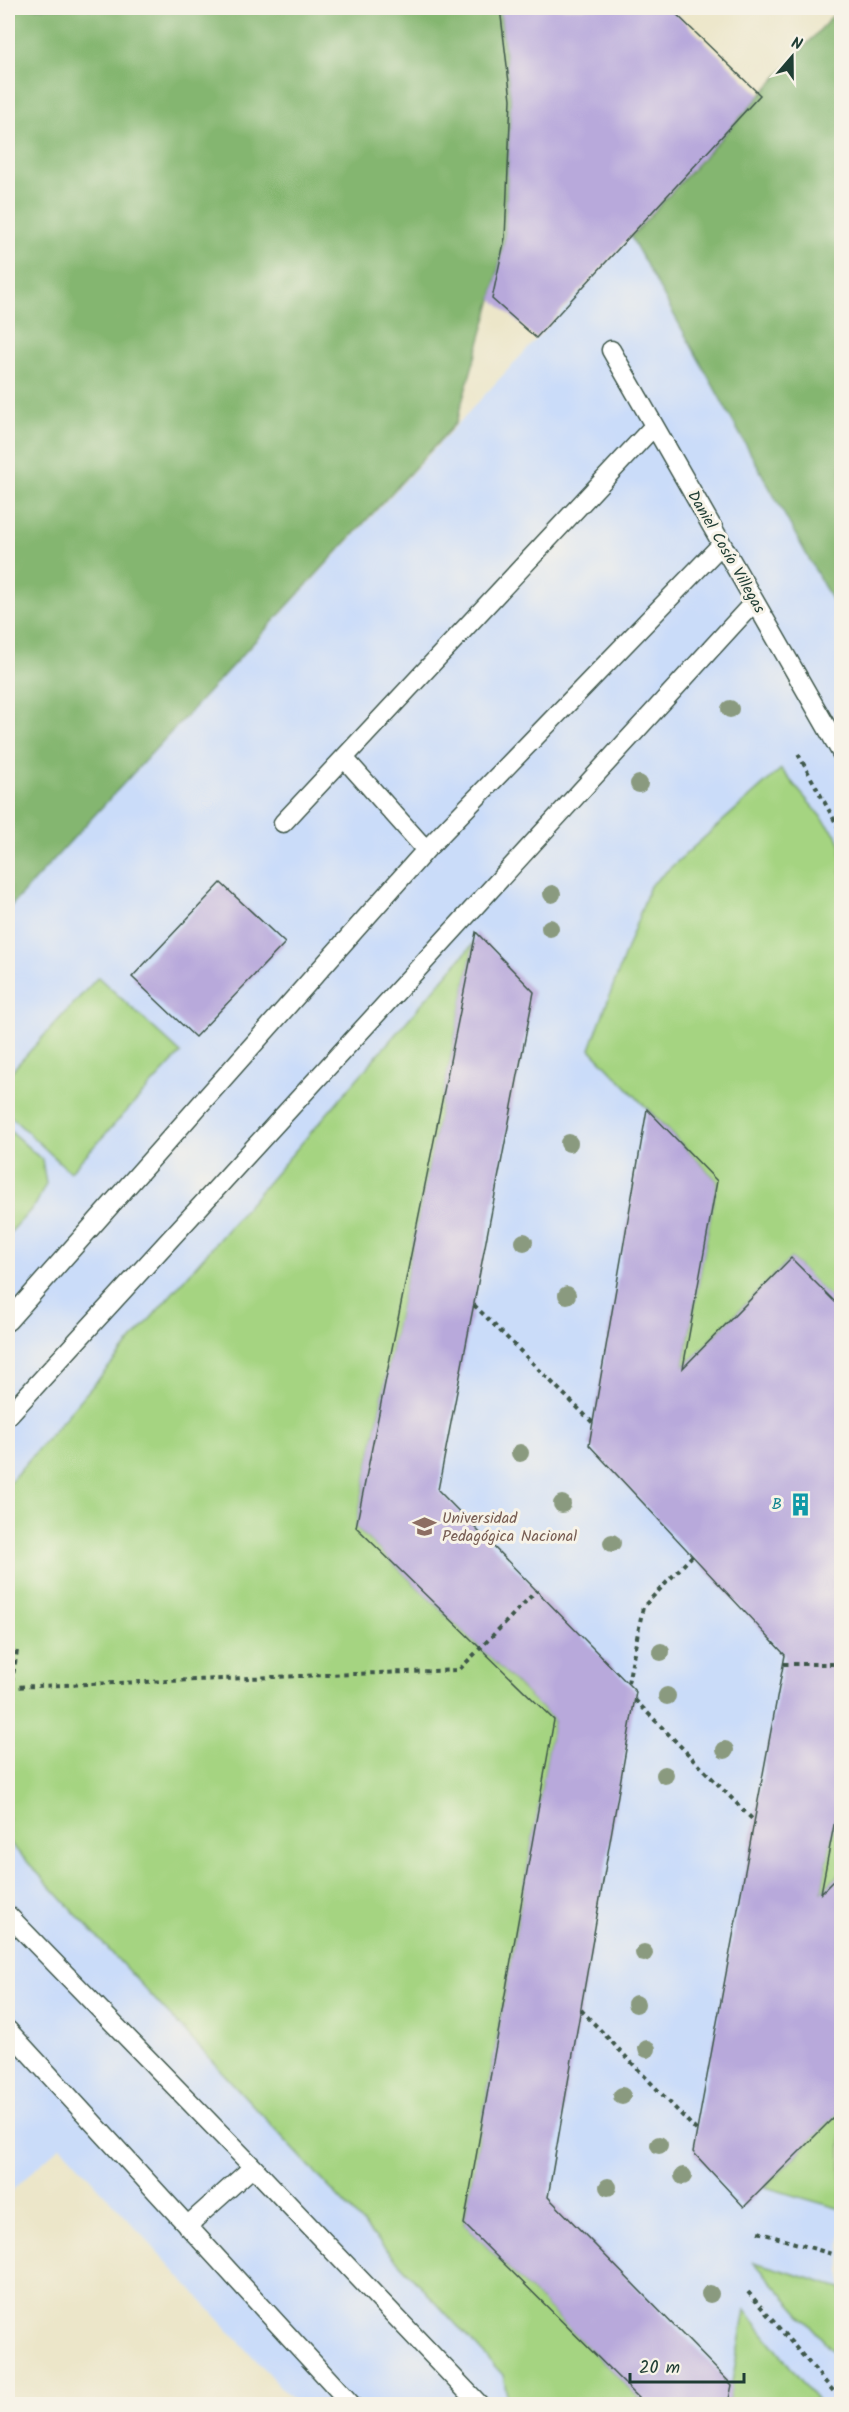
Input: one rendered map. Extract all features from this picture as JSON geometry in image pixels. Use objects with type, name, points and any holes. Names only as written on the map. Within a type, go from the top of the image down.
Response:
[{"type":"lane","name":"Daniel Cosío Villegas","points":[[611,350],[842,754]]},
{"type":"lane","points":[[283,823],[654,426]]},
{"type":"lane","points":[[8,1321],[426,850],[721,544]]},
{"type":"lane","points":[[8,1416],[754,602]]},
{"type":"lane","points":[[344,758],[426,850]]},
{"type":"lane","points":[[8,1915],[479,2404]]},
{"type":"lane","points":[[8,2030],[351,2404]]},
{"type":"lane","points":[[187,2226],[253,2167]]},
{"type":"path","points":[[798,754],[842,834]]},
{"type":"path","points":[[474,1305],[593,1423]]},
{"type":"path","points":[[628,1683],[643,1607],[693,1555]]},
{"type":"path","points":[[17,1651],[11,1687],[459,1670],[537,1590]]},
{"type":"path","points":[[783,1664],[842,1664]]},
{"type":"path","points":[[635,1700],[754,1821]]},
{"type":"path","points":[[580,2010],[697,2131]]},
{"type":"path","points":[[758,2232],[842,2257]]},
{"type":"path","points":[[748,2292],[842,2401]]},
{"type":"shaded area","name":"Universidad Pedagógica Nacional","points":[[631,237],[841,617],[841,2404],[296,2404],[61,2146],[8,2194],[8,909]]},
{"type":"green space","points":[[8,8],[500,8],[511,99],[505,238],[492,299],[456,423],[8,909]]},
{"type":"green space","points":[[841,8],[841,617],[631,237]]},
{"type":"green space","points":[[781,769],[837,836],[841,845],[841,1309],[791,1258],[683,1368],[717,1181],[590,1049],[650,886]]},
{"type":"green space","points":[[474,943],[356,1527],[554,1720],[464,2224],[645,2404],[509,2404],[503,2375],[8,1841],[8,1484]]},
{"type":"green space","points":[[98,977],[181,1053],[70,1172],[8,1114],[8,1075]]},
{"type":"green space","points":[[8,1129],[42,1160],[46,1184],[36,1204],[8,1235]]},
{"type":"green space","points":[[841,1783],[841,1872],[821,1893]]},
{"type":"green space","points":[[841,2109],[841,2209],[765,2187]]},
{"type":"green space","points":[[754,2262],[841,2288],[841,2360]]},
{"type":"green space","points":[[745,2310],[820,2404],[728,2404]]},
{"type":"building","points":[[500,8],[670,8],[760,95],[536,338],[492,299],[505,238],[511,99]]},
{"type":"building","points":[[221,883],[285,943],[195,1037],[132,977]]},
{"type":"building","points":[[476,932],[534,992],[438,1490],[636,1692],[548,2197],[732,2385],[728,2404],[645,2404],[464,2224],[554,1720],[356,1527]]},
{"type":"building","points":[[647,1109],[717,1181],[683,1368],[791,1258],[842,1309],[842,1783],[821,1893],[842,1872],[842,2109],[744,2207],[693,2152],[785,1655],[589,1445]]},
{"type":"place","name":"B","points":[[800,1504]]},
{"type":"place","name":"Universidad Pedagógica Nacional","points":[[424,1527]]}]
